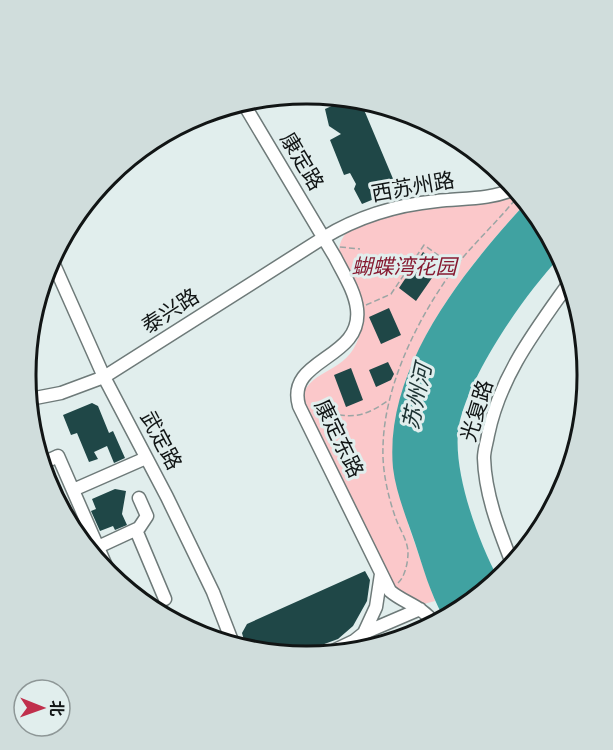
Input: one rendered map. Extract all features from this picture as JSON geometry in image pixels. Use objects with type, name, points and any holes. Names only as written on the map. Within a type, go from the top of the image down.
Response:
[{"type":"street","name":"康定路","points":[[248,111],[323,238]]},
{"type":"street","name":"西苏州路","points":[[323,238],[350,223],[386,210],[424,202],[488,196],[505,191]]},
{"type":"street","points":[[323,238],[348,281],[357,309]]},
{"type":"street","name":"泰兴路","points":[[37,398],[61,393],[104,377],[323,238]]},
{"type":"street","name":"武定路","points":[[57,271],[104,377],[213,592],[229,634]]},
{"type":"street","name":"光复路","points":[[509,554],[487,486],[484,456],[491,418],[502,388],[526,342],[564,290]]},
{"type":"street","name":"康定东路","points":[[357,309],[354,332],[348,341],[302,377],[297,397],[299,406],[390,591]]},
{"type":"street","points":[[49,460],[58,456],[73,490],[85,530]]},
{"type":"street","points":[[73,490],[146,458]]},
{"type":"street","points":[[90,537],[98,547],[139,528],[147,516],[139,498]]},
{"type":"street","points":[[136,530],[165,599]]},
{"type":"street","points":[[364,633],[376,607],[381,573]]},
{"type":"street","points":[[390,591],[420,609],[428,617]]},
{"type":"street","points":[[354,641],[364,633],[420,609]]},
{"type":"path","points":[[390,591],[402,579],[408,552],[389,494],[382,448],[390,399],[405,354],[429,308],[455,268],[513,201]]},
{"type":"path","points":[[357,309],[390,294],[424,245],[455,268]]},
{"type":"path","points":[[340,247],[360,249]]},
{"type":"path","points":[[400,352],[405,354]]},
{"type":"path","points":[[330,413],[345,417],[359,417],[390,399]]},
{"type":"green space","name":"蝴蝶湾花园","points":[[510,198],[520,209],[471,268],[425,337],[408,524],[435,601],[420,605],[393,589],[301,398],[313,380],[346,358],[359,337],[360,310],[339,254],[347,232],[364,221],[389,214],[500,201]]},
{"type":"water","name":"苏州河","points":[[520,209],[541,240],[553,265],[514,314],[474,382],[465,404],[459,425],[459,462],[468,504],[482,545],[494,570],[471,590],[440,610],[427,580],[397,487],[393,468],[394,431],[401,395],[414,359],[432,325],[453,292]]},
{"type":"building","points":[[332,106],[365,111],[399,193],[385,202],[374,199],[362,204],[354,189],[356,184],[350,173],[344,175],[330,140],[341,134],[329,126],[325,109]]},
{"type":"building","points":[[423,252],[441,265],[416,301],[399,288]]},
{"type":"building","points":[[389,308],[401,335],[381,344],[369,317]]},
{"type":"building","points":[[388,362],[394,374],[391,380],[376,387],[369,370]]},
{"type":"building","points":[[351,368],[363,400],[346,407],[334,375]]},
{"type":"building","points":[[92,403],[98,406],[109,433],[113,431],[125,458],[114,463],[107,446],[94,452],[98,459],[89,462],[77,433],[71,435],[63,415]]},
{"type":"building","points":[[115,489],[126,491],[122,514],[127,525],[115,530],[113,526],[100,531],[91,511],[96,509],[92,499]]},
{"type":"building","points":[[365,571],[370,580],[367,601],[353,626],[338,639],[321,645],[289,645],[243,638],[242,633],[247,624]]}]
